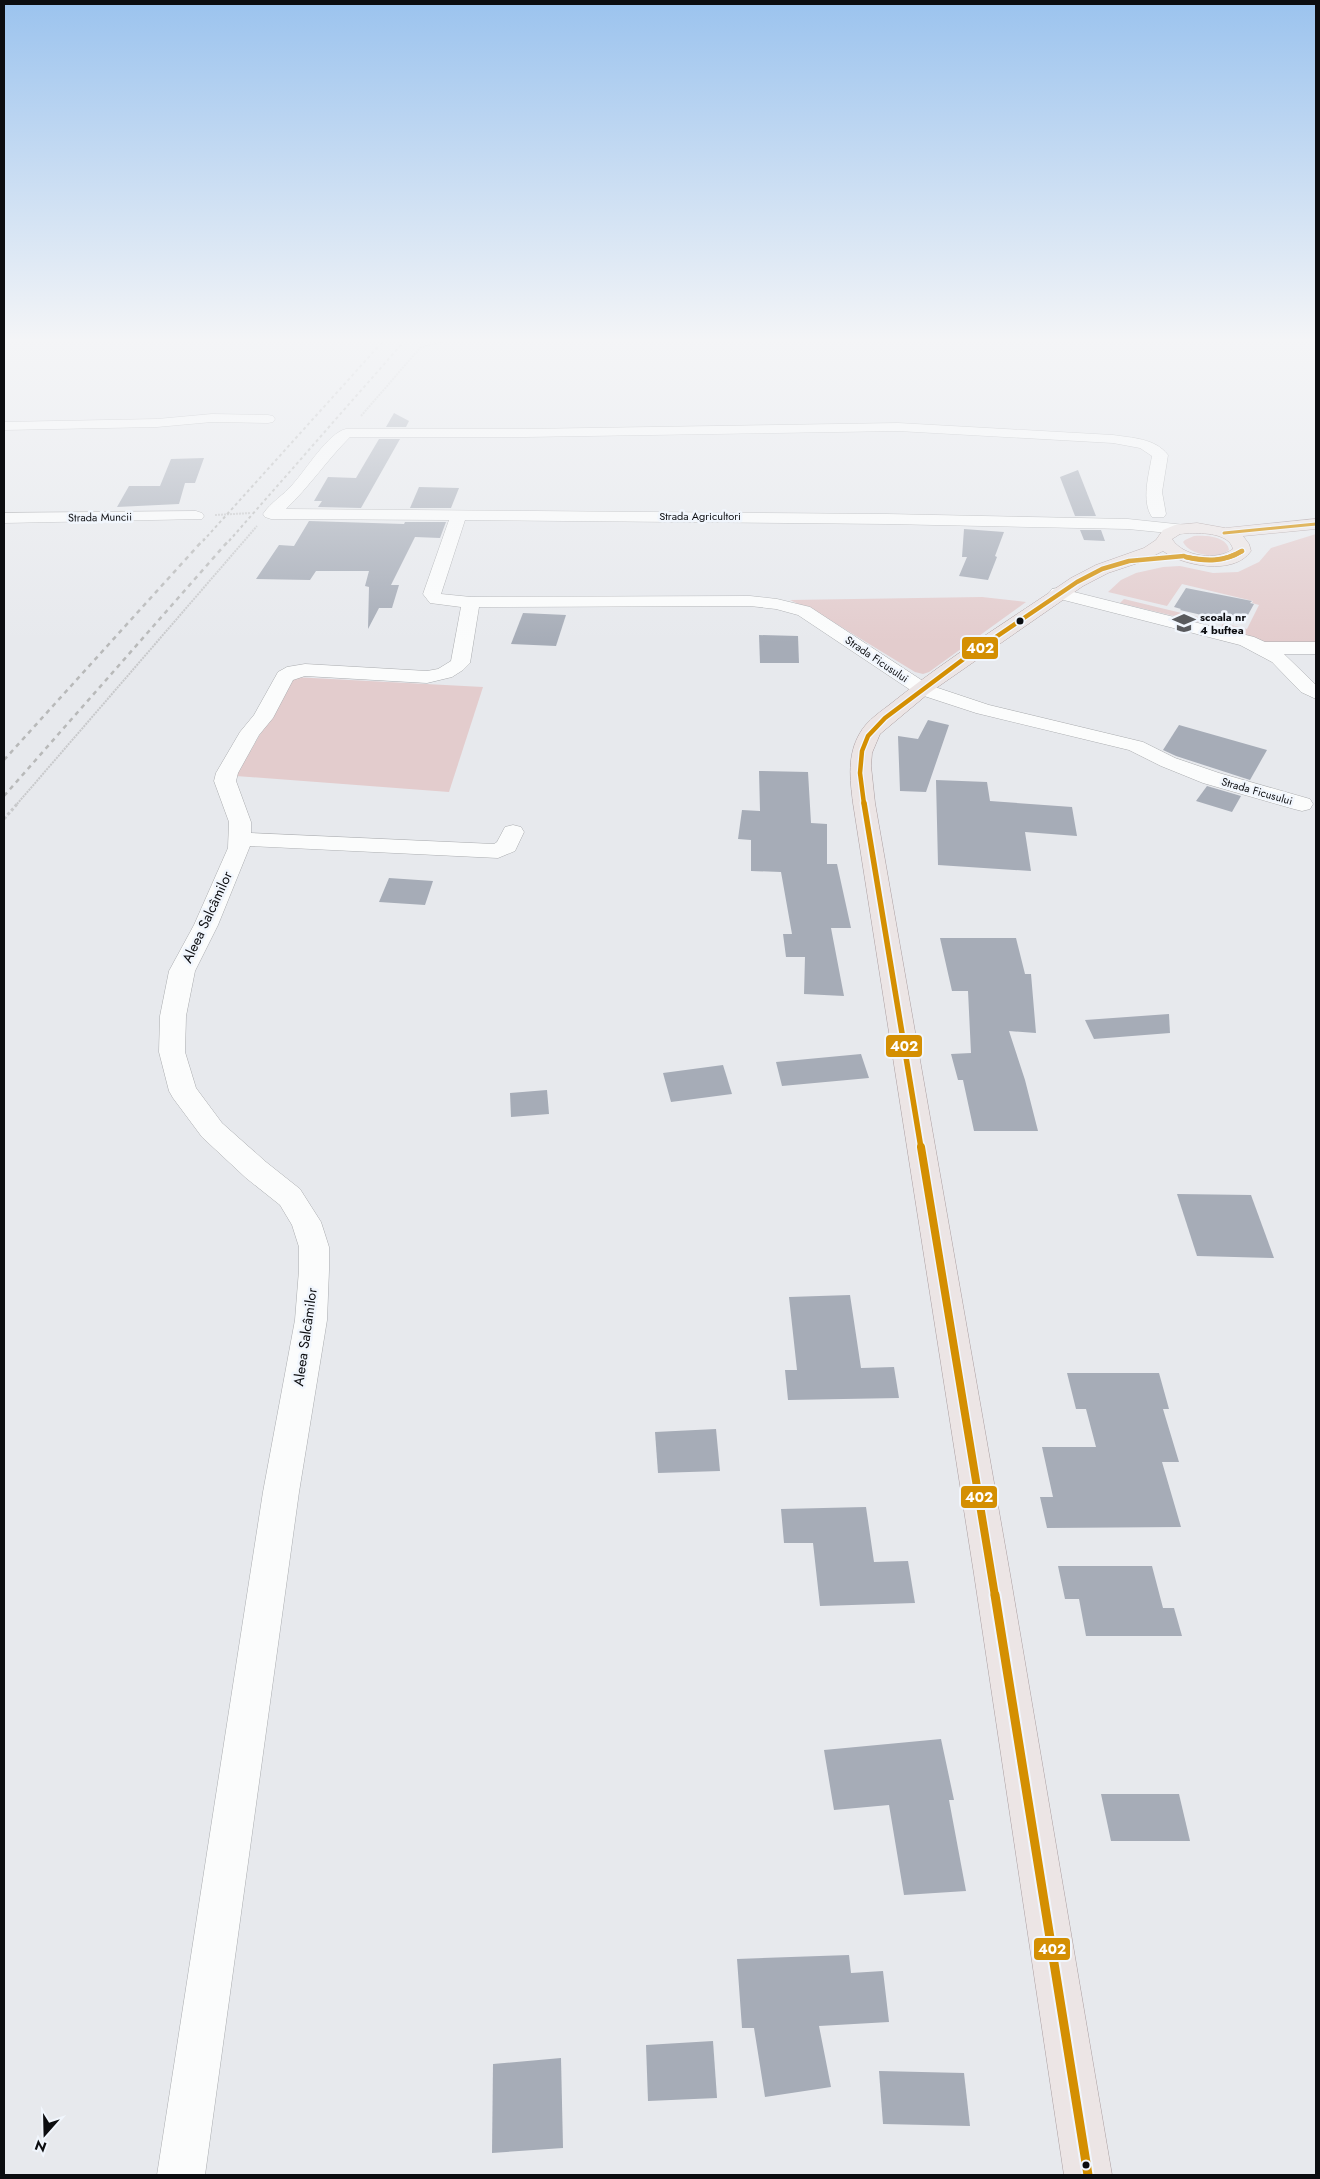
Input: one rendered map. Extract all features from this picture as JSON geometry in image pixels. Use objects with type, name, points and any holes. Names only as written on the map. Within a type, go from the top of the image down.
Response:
[{"type":"main road","points":[[1224,533],[1309,525]]},
{"type":"main road","points":[[1242,546],[1309,525]]},
{"type":"main road","points":[[1088,2175],[991,1564],[861,774],[861,755],[866,739],[871,731],[922,689],[1058,593],[1102,569],[1129,561],[1155,549],[1170,536],[1201,528],[1224,533],[1239,541],[1242,551],[1239,555],[1223,560],[1200,560],[1184,556],[1172,550],[1170,536]]},
{"type":"main road","points":[[1129,561],[1184,556]]},
{"type":"street","points":[[271,514],[298,489],[340,440]]},
{"type":"street","points":[[1116,440],[1143,444],[1160,455],[1154,492],[1158,514]]},
{"type":"street","name":"Strada Agricultori","points":[[271,514],[744,517],[1128,524],[1170,536]]},
{"type":"street","points":[[459,515],[432,594],[436,599],[442,601],[471,602]]},
{"type":"street","name":"Strada Muncii","points":[[4,518],[196,516]]},
{"type":"street","points":[[1058,593],[1224,634],[1262,648],[1288,666],[1305,687],[1316,693]]},
{"type":"street","name":"Strada Ficusului","points":[[471,602],[750,601],[777,604],[804,611],[922,689],[983,709],[1136,746],[1168,762],[1211,778],[1302,804]]},
{"type":"street","name":"Aleea Salcâmilor","points":[[181,2175],[281,1492],[311,1320],[314,1247],[306,1222],[290,1197],[212,1130],[183,1091],[172,1052],[173,1016],[182,971],[206,925],[240,848],[240,822],[225,781],[226,773],[250,732],[263,718],[285,676],[294,670],[427,677],[442,675],[454,670],[460,663],[471,602]]},
{"type":"street","points":[[1262,648],[1316,648]]},
{"type":"street","points":[[240,840],[261,839],[498,851],[507,846],[513,832]]},
{"type":"path","points":[[196,516],[247,513],[271,514]]},
{"type":"path","points":[[4,819],[230,555],[256,526],[271,514]]},
{"type":"shaded area","points":[[1316,534],[1316,643],[1277,646],[1220,629],[1223,623],[1247,629],[1259,605],[1252,603],[1253,601],[1182,584],[1167,606],[1108,592],[1121,580],[1136,573],[1163,567],[1180,566],[1213,573],[1238,572],[1259,562],[1271,548]]},
{"type":"shaded area","points":[[1194,536],[1209,536],[1220,539],[1227,545],[1229,550],[1218,555],[1198,553],[1187,547],[1183,542]]},
{"type":"shaded area","points":[[982,597],[1026,602],[929,672],[923,674],[915,672],[825,617],[790,600]]},
{"type":"shaded area","points":[[1124,599],[1206,619],[1203,623],[1120,603]]},
{"type":"shaded area","points":[[293,677],[483,687],[449,792],[236,776]]},
{"type":"building","points":[[379,440],[400,440],[361,508],[318,507],[322,501],[314,501],[328,477],[356,478]]},
{"type":"building","points":[[204,458],[195,483],[185,483],[179,504],[117,507],[129,486],[160,486],[171,459]]},
{"type":"building","points":[[1078,470],[1096,516],[1075,516],[1060,477]]},
{"type":"building","points":[[419,487],[459,488],[451,508],[410,508]]},
{"type":"building","points":[[309,521],[404,524],[405,522],[446,522],[440,538],[415,537],[391,585],[399,585],[392,608],[379,608],[368,629],[369,587],[365,586],[369,571],[316,571],[310,580],[256,579],[279,545],[294,546]]},
{"type":"building","points":[[964,529],[1004,532],[988,580],[959,576],[967,557],[962,557]]},
{"type":"building","points":[[1080,530],[1101,530],[1105,541],[1084,540]]},
{"type":"building","points":[[1186,588],[1252,601],[1250,603],[1254,604],[1244,622],[1237,620],[1236,623],[1180,610],[1174,607]]},
{"type":"building","points":[[523,613],[566,615],[556,646],[511,644]]},
{"type":"building","points":[[759,635],[798,636],[799,663],[760,663]]},
{"type":"building","points":[[928,720],[949,725],[926,792],[900,791],[898,736],[918,739]]},
{"type":"building","points":[[1179,725],[1267,750],[1250,780],[1163,750]]},
{"type":"building","points":[[759,771],[808,772],[811,823],[827,824],[827,864],[837,864],[851,928],[831,928],[844,996],[804,994],[805,957],[786,957],[783,934],[792,934],[781,872],[751,871],[751,840],[738,839],[742,810],[760,811]]},
{"type":"building","points":[[936,780],[987,782],[990,801],[1072,807],[1077,836],[1025,832],[1031,871],[938,865]]},
{"type":"building","points":[[1207,786],[1241,796],[1232,812],[1196,801]]},
{"type":"building","points":[[389,878],[433,881],[425,905],[379,902]]},
{"type":"building","points":[[940,938],[1016,938],[1025,974],[1031,974],[1036,1033],[1009,1031],[1025,1080],[1038,1131],[974,1131],[963,1080],[958,1080],[951,1054],[971,1053],[968,991],[952,991]]},
{"type":"building","points":[[1169,1014],[1170,1033],[1094,1039],[1085,1020]]},
{"type":"building","points":[[861,1054],[869,1078],[782,1086],[776,1062]]},
{"type":"building","points":[[723,1065],[732,1094],[671,1102],[663,1073]]},
{"type":"building","points":[[547,1090],[549,1114],[511,1117],[510,1093]]},
{"type":"building","points":[[1177,1194],[1251,1195],[1274,1258],[1197,1256]]},
{"type":"building","points":[[850,1295],[861,1368],[894,1367],[899,1398],[788,1400],[785,1370],[797,1370],[789,1297]]},
{"type":"building","points":[[1067,1373],[1159,1373],[1169,1409],[1163,1409],[1179,1462],[1162,1462],[1181,1527],[1047,1528],[1040,1497],[1053,1497],[1042,1447],[1096,1447],[1086,1409],[1076,1409]]},
{"type":"building","points":[[716,1429],[720,1471],[658,1473],[655,1432]]},
{"type":"building","points":[[866,1507],[874,1562],[908,1561],[915,1603],[820,1606],[813,1543],[784,1543],[781,1509]]},
{"type":"building","points":[[1058,1566],[1152,1566],[1163,1608],[1174,1608],[1182,1636],[1086,1636],[1079,1599],[1065,1599]]},
{"type":"building","points":[[941,1739],[954,1800],[949,1800],[966,1891],[904,1895],[889,1805],[834,1810],[824,1750]]},
{"type":"building","points":[[1101,1794],[1179,1794],[1190,1841],[1111,1841]]},
{"type":"building","points":[[849,1955],[851,1973],[883,1971],[889,2022],[819,2026],[831,2087],[765,2097],[754,2028],[742,2028],[737,1959]]},
{"type":"building","points":[[713,2041],[717,2098],[648,2101],[646,2045]]},
{"type":"building","points":[[561,2058],[563,2148],[492,2153],[493,2064]]},
{"type":"building","points":[[879,2071],[964,2073],[970,2126],[883,2124]]},
{"type":"railway","points":[[203,541],[294,440]]},
{"type":"railway","points":[[229,541],[318,440]]},
{"type":"railway","points":[[4,760],[204,539]]},
{"type":"railway","points":[[4,796],[230,539]]},
{"type":"transit line","name":"402","points":[[1224,533],[1316,524]]},
{"type":"transit line","name":"402","points":[[1186,557],[1215,560],[1229,558],[1242,551]]},
{"type":"transit line","name":"402","points":[[1186,557],[1215,560],[1229,558],[1242,551]]},
{"type":"transit line","name":"402","points":[[1088,2175],[992,1574],[860,773],[865,741],[880,722],[965,658],[1077,582],[1102,569],[1129,561],[1184,556]]},
{"type":"place","name":"scoala nr 4 buftea","points":[[1184,623]]}]
